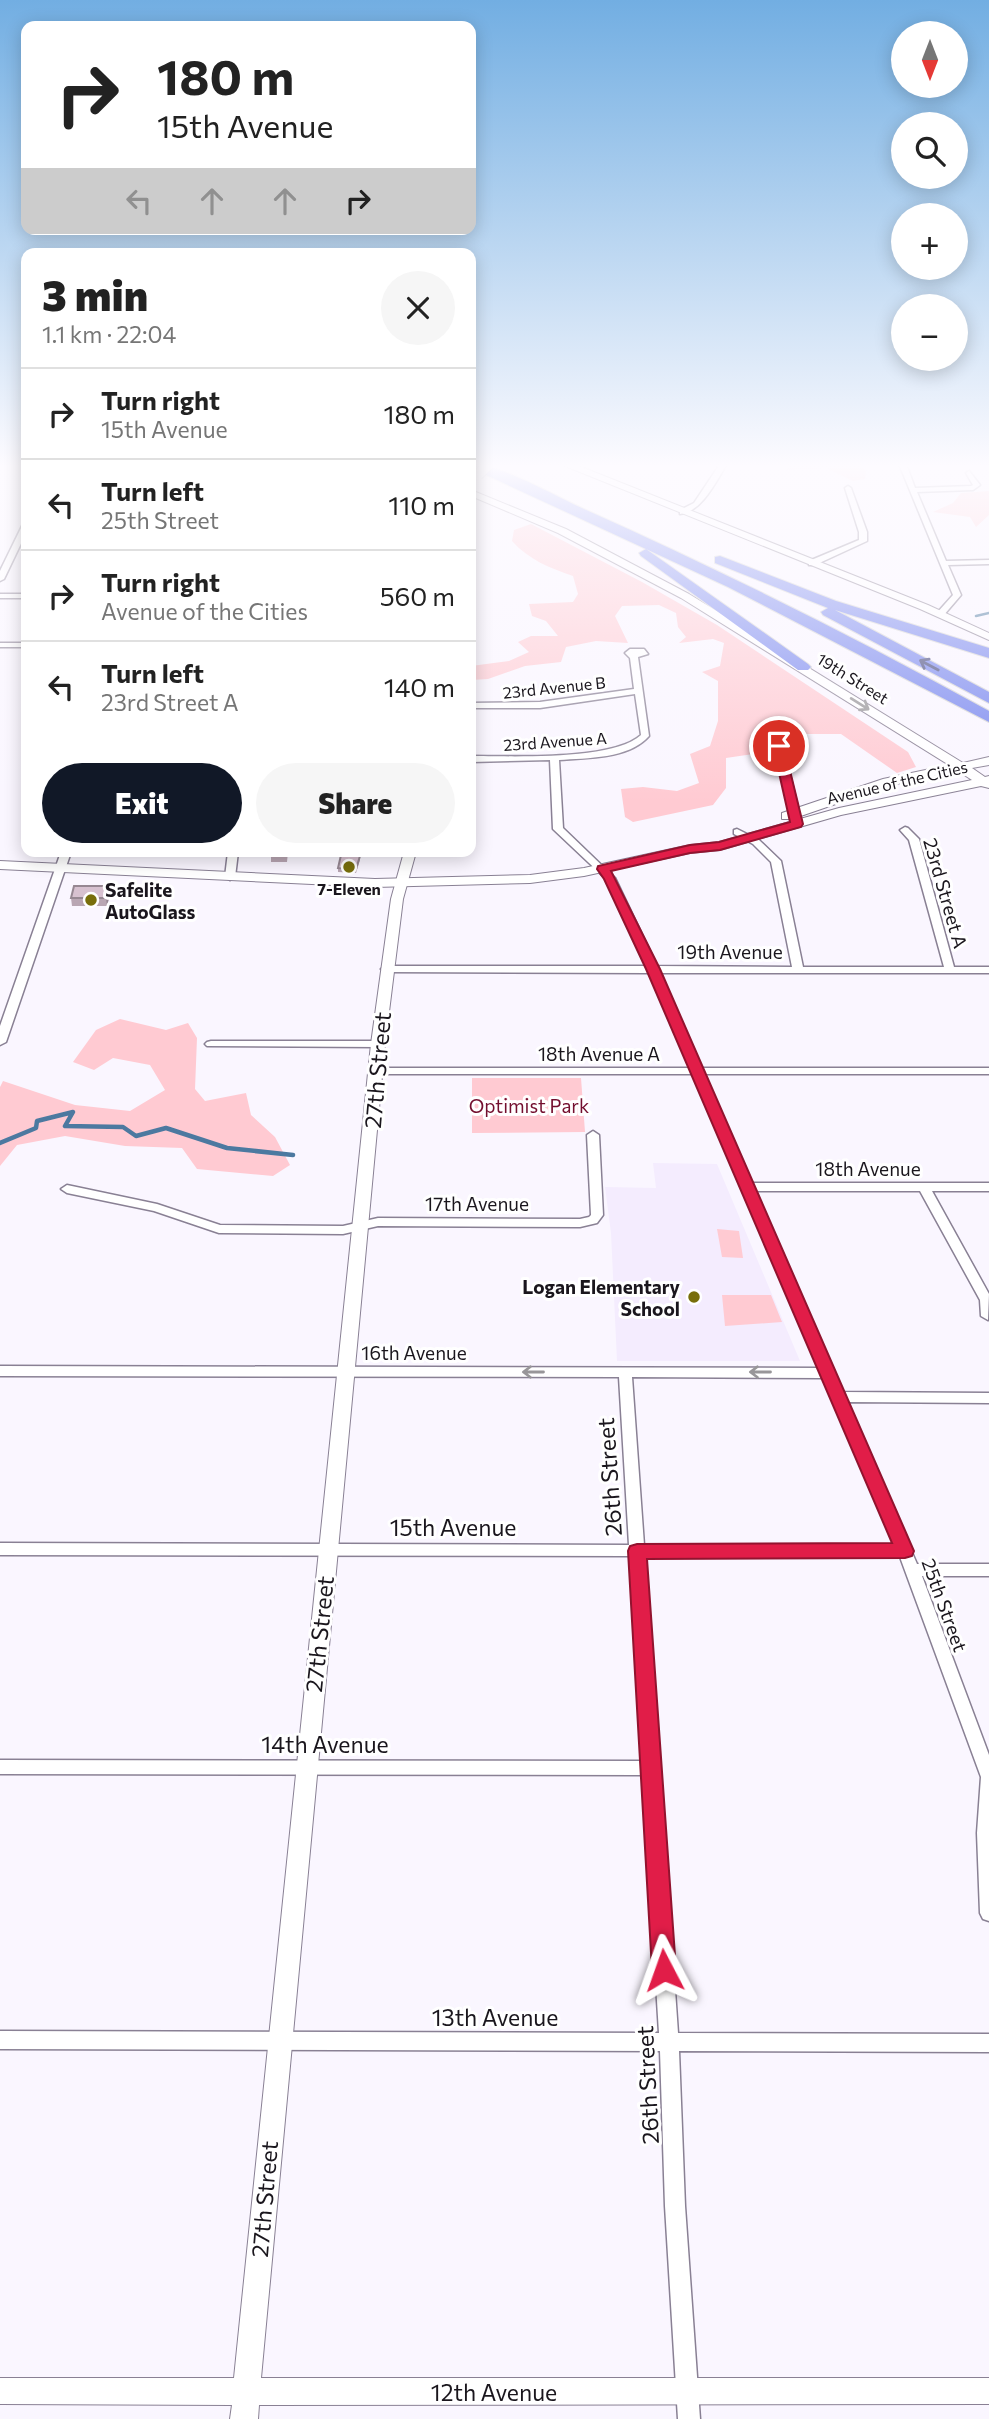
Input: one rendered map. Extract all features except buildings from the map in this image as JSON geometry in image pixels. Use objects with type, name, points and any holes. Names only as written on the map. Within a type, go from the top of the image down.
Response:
[{"type":"highway","points":[[679,577],[803,667]]},
{"type":"highway","points":[[719,577],[781,606],[989,717]]},
{"type":"highway","points":[[754,577],[858,627],[989,698]]},
{"type":"highway","points":[[763,577],[831,604],[989,653]]},
{"type":"main road","name":"19th Street","points":[[650,577],[803,667],[988,784]]},
{"type":"main road","points":[[847,577],[989,637]]},
{"type":"main road","points":[[901,779],[920,771],[932,761],[927,746]]},
{"type":"main road","name":"Avenue of the Cities","points":[[796,819],[852,792],[989,761]]},
{"type":"main road","name":"Avenue of the Cities","points":[[0,865],[401,884],[530,879],[603,869],[690,849],[720,846],[743,835],[796,819],[888,800],[988,784]]},
{"type":"street","points":[[940,614],[957,595],[950,577]]},
{"type":"street","points":[[0,596],[21,596]]},
{"type":"street","points":[[0,645],[21,645]]},
{"type":"street","points":[[634,657],[645,736],[640,744]]},
{"type":"street","name":"23rd Avenue B","points":[[476,706],[540,705],[640,691]]},
{"type":"street","name":"23rd Avenue A","points":[[476,759],[554,758],[627,749],[640,744]]},
{"type":"street","points":[[779,746],[796,819]]},
{"type":"street","name":"25th Street","points":[[554,758],[558,829],[610,878],[653,969],[905,1551],[989,1777],[985,1833],[989,1913]]},
{"type":"street","name":"23rd Street A","points":[[905,830],[914,839],[950,970]]},
{"type":"street","points":[[743,835],[776,861],[798,968]]},
{"type":"street","points":[[0,1042],[65,857]]},
{"type":"street","points":[[230,877],[232,857]]},
{"type":"street","name":"27th Street","points":[[244,2419],[327,1549],[362,1226],[386,968],[401,884],[409,857]]},
{"type":"street","name":"19th Avenue","points":[[386,968],[989,970]]},
{"type":"street","points":[[211,1044],[378,1044]]},
{"type":"street","name":"18th Avenue A","points":[[377,1071],[989,1071]]},
{"type":"street","name":"17th Avenue","points":[[67,1189],[157,1208],[219,1229],[343,1230],[378,1222],[580,1223],[593,1220],[597,1215],[593,1135]]},
{"type":"street","name":"18th Avenue","points":[[746,1187],[989,1187]]},
{"type":"street","points":[[924,1187],[986,1300],[988,1316]]},
{"type":"street","name":"16th Avenue","points":[[0,1370],[829,1373]]},
{"type":"street","name":"26th Street","points":[[625,1371],[669,2043],[675,2206],[689,2406]]},
{"type":"street","points":[[839,1397],[989,1398]]},
{"type":"street","name":"15th Avenue","points":[[0,1549],[905,1551]]},
{"type":"street","points":[[912,1570],[989,1570]]},
{"type":"street","name":"14th Avenue","points":[[0,1767],[650,1768]]},
{"type":"street","name":"13th Avenue","points":[[0,2040],[989,2043]]},
{"type":"street","name":"12th Avenue","points":[[0,2391],[247,2392],[689,2406],[989,2391]]},
{"type":"shaded area","name":"Logan Elementary School","points":[[653,1163],[717,1164],[800,1361],[617,1361],[611,1233],[605,1187],[656,1188]]},
{"type":"green space","points":[[573,577],[632,577],[717,625],[908,752],[916,767],[897,773],[841,734],[776,734],[760,753],[726,758],[726,788],[713,805],[633,822],[625,817],[621,789],[643,787],[677,791],[699,783],[690,754],[710,746],[718,721],[718,681],[702,672],[720,666],[724,643],[713,639],[679,643],[686,637],[678,627],[676,613],[659,605],[622,606],[615,616],[628,643],[596,641],[566,647],[561,662],[525,666],[488,679],[476,680],[476,665],[509,661],[529,652],[518,642],[531,636],[558,636],[546,621],[532,616],[529,604],[573,602],[578,594]]},
{"type":"green space","points":[[120,1019],[166,1030],[188,1023],[197,1038],[195,1089],[205,1101],[246,1093],[251,1115],[275,1137],[290,1165],[273,1176],[197,1169],[182,1148],[125,1146],[65,1136],[17,1145],[0,1166],[0,1087],[3,1081],[75,1105],[130,1111],[165,1090],[150,1065],[113,1058],[94,1070],[73,1062],[96,1030]]},
{"type":"green space","name":"Optimist Park","points":[[472,1078],[581,1078],[585,1132],[472,1133]]},
{"type":"green space","points":[[717,1229],[739,1231],[743,1258],[722,1257]]},
{"type":"green space","points":[[722,1295],[771,1295],[782,1322],[725,1326]]},
{"type":"waterway","points":[[976,616],[989,613]]},
{"type":"waterway","points":[[0,1143],[36,1128],[37,1121],[73,1112],[65,1126],[123,1127],[136,1136],[166,1128],[227,1148],[293,1155]]},
{"type":"place","name":"7-Eleven","points":[[349,867]]},
{"type":"place","name":"Safelite AutoGlass","points":[[91,900]]},
{"type":"place","name":"Logan Elementary School","points":[[694,1297]]},
{"type":"route","points":[[664,1970],[637,1551],[905,1551],[687,1053],[653,969],[610,878],[603,869],[690,849],[720,846],[797,824],[779,746]]}]
